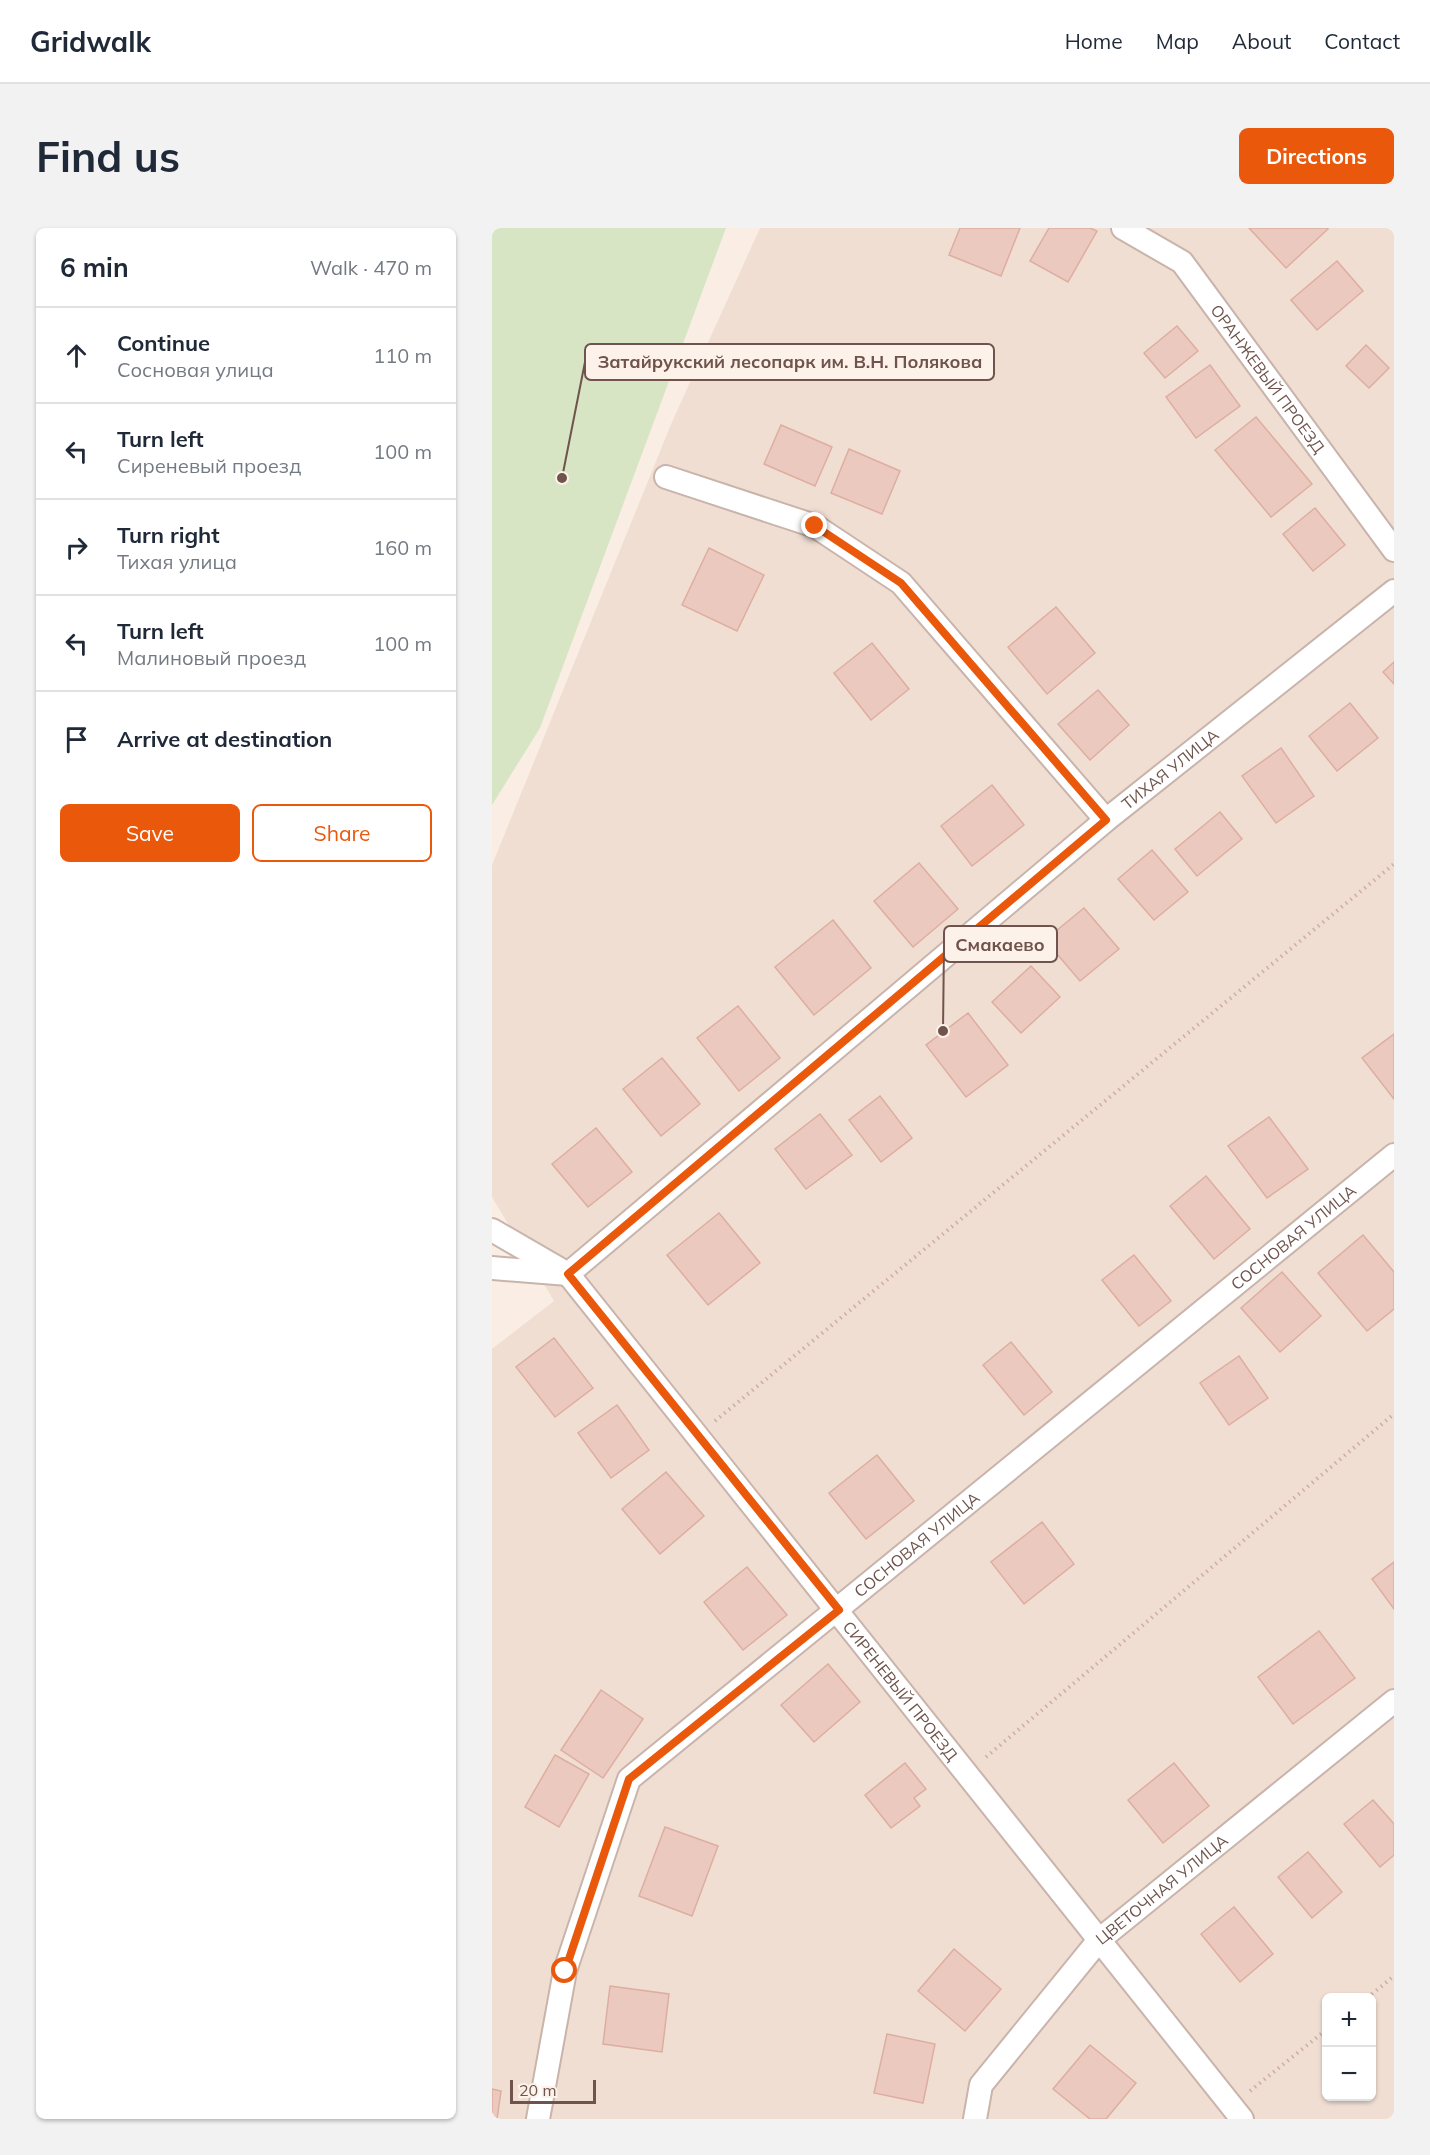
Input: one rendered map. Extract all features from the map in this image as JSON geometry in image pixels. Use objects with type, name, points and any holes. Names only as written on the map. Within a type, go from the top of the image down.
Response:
[{"type":"street","name":"ОРАНЖЕВЫЙ ПРОЕЗД","points":[[1124,228],[1182,262],[1394,550]]},
{"type":"street","points":[[666,477],[815,526],[901,583],[1106,820]]},
{"type":"street","name":"ТИХАЯ УЛИЦА","points":[[568,1274],[1106,820],[1394,591]]},
{"type":"street","name":"СОСНОВАЯ УЛИЦА","points":[[538,2119],[565,1971],[629,1779],[1394,1155]]},
{"type":"street","name":"СИРЕНЕВЫЙ ПРОЕЗД","points":[[492,1230],[568,1274],[839,1610],[1237,2112]]},
{"type":"street","points":[[492,1268],[568,1274]]},
{"type":"street","name":"ЦВЕТОЧНАЯ УЛИЦА","points":[[975,2119],[981,2085],[1099,1940],[1394,1701]]},
{"type":"path","points":[[698,1436],[1394,864]]},
{"type":"path","points":[[967,1773],[1394,1414]]},
{"type":"path","points":[[1373,1993],[1394,1976]]},
{"type":"path","points":[[1237,2112],[1322,2034]]},
{"type":"shaded area","points":[[760,228],[1394,228],[1394,2119],[492,2119],[492,1349],[554,1301],[492,1197],[492,865],[672,422]]},
{"type":"green space","points":[[492,228],[726,228],[540,728],[492,805]]},
{"type":"building","points":[[960,228],[1020,228],[1001,276],[949,255]]},
{"type":"building","points":[[1049,228],[1090,228],[1097,231],[1068,282],[1030,261]]},
{"type":"building","points":[[1249,228],[1328,228],[1328,229],[1286,268]]},
{"type":"building","points":[[1337,261],[1363,291],[1317,330],[1291,300]]},
{"type":"building","points":[[1177,326],[1198,351],[1165,378],[1144,353]]},
{"type":"building","points":[[1366,345],[1389,368],[1369,388],[1346,366]]},
{"type":"building","points":[[1210,365],[1240,406],[1196,438],[1166,397]]},
{"type":"building","points":[[1256,417],[1312,484],[1271,517],[1215,450]]},
{"type":"building","points":[[781,425],[832,447],[815,486],[764,464]]},
{"type":"building","points":[[849,449],[900,471],[882,514],[831,493]]},
{"type":"building","points":[[1315,508],[1345,545],[1313,571],[1283,534]]},
{"type":"building","points":[[709,548],[764,575],[737,631],[682,605]]},
{"type":"building","points":[[1056,607],[1095,653],[1047,694],[1008,647]]},
{"type":"building","points":[[872,643],[909,689],[871,720],[834,673]]},
{"type":"building","points":[[1394,662],[1394,684],[1383,672]]},
{"type":"building","points":[[1098,690],[1129,725],[1090,760],[1058,724]]},
{"type":"building","points":[[1350,703],[1378,738],[1337,771],[1309,736]]},
{"type":"building","points":[[1281,748],[1314,796],[1276,823],[1242,776]]},
{"type":"building","points":[[992,785],[1024,825],[972,866],[941,826]]},
{"type":"building","points":[[1220,812],[1242,839],[1197,876],[1175,849]]},
{"type":"building","points":[[1152,850],[1188,892],[1154,920],[1118,879]]},
{"type":"building","points":[[919,863],[958,909],[913,947],[874,901]]},
{"type":"building","points":[[1084,908],[1119,949],[1080,981],[1045,940]]},
{"type":"building","points":[[833,920],[871,968],[814,1015],[775,967]]},
{"type":"building","points":[[1031,966],[1060,997],[1021,1033],[992,1002]]},
{"type":"building","points":[[738,1006],[780,1058],[739,1091],[697,1038]]},
{"type":"building","points":[[968,1013],[1008,1065],[966,1097],[926,1045]]},
{"type":"building","points":[[1394,1034],[1394,1099],[1362,1058]]},
{"type":"building","points":[[662,1058],[700,1104],[661,1136],[623,1089]]},
{"type":"building","points":[[880,1096],[912,1138],[881,1162],[849,1120]]},
{"type":"building","points":[[820,1114],[852,1155],[806,1189],[775,1149]]},
{"type":"building","points":[[1269,1117],[1308,1169],[1267,1198],[1228,1146]]},
{"type":"building","points":[[596,1128],[632,1172],[588,1207],[552,1164]]},
{"type":"building","points":[[1206,1176],[1250,1229],[1214,1259],[1170,1206]]},
{"type":"building","points":[[719,1213],[760,1263],[708,1305],[667,1255]]},
{"type":"building","points":[[1363,1235],[1394,1272],[1394,1309],[1367,1331],[1318,1273]]},
{"type":"building","points":[[1134,1255],[1171,1301],[1139,1326],[1102,1280]]},
{"type":"building","points":[[1282,1272],[1321,1316],[1280,1352],[1241,1308]]},
{"type":"building","points":[[554,1338],[593,1388],[555,1417],[516,1367]]},
{"type":"building","points":[[1011,1342],[1052,1392],[1024,1415],[983,1365]]},
{"type":"building","points":[[1239,1356],[1268,1398],[1229,1425],[1200,1383]]},
{"type":"building","points":[[617,1405],[649,1450],[611,1478],[578,1433]]},
{"type":"building","points":[[877,1455],[914,1501],[866,1539],[829,1493]]},
{"type":"building","points":[[666,1472],[704,1516],[660,1554],[622,1509]]},
{"type":"building","points":[[1042,1522],[1074,1564],[1024,1604],[991,1562]]},
{"type":"building","points":[[1394,1562],[1394,1609],[1372,1579]]},
{"type":"building","points":[[747,1567],[787,1615],[743,1650],[704,1602]]},
{"type":"building","points":[[1319,1631],[1355,1678],[1293,1724],[1258,1677]]},
{"type":"building","points":[[828,1664],[860,1702],[814,1742],[781,1705]]},
{"type":"building","points":[[601,1690],[643,1719],[603,1778],[561,1750]]},
{"type":"building","points":[[555,1755],[589,1774],[559,1827],[525,1807]]},
{"type":"building","points":[[905,1763],[926,1789],[914,1798],[920,1806],[891,1828],[865,1795]]},
{"type":"building","points":[[1174,1763],[1209,1806],[1163,1843],[1128,1800]]},
{"type":"building","points":[[1373,1800],[1394,1824],[1394,1855],[1380,1867],[1344,1824]]},
{"type":"building","points":[[665,1827],[718,1846],[692,1916],[639,1896]]},
{"type":"building","points":[[1308,1852],[1342,1892],[1312,1918],[1278,1877]]},
{"type":"building","points":[[1234,1907],[1273,1954],[1240,1982],[1201,1934]]},
{"type":"building","points":[[954,1949],[1001,1989],[965,2031],[918,1991]]},
{"type":"building","points":[[610,1986],[669,1994],[662,2052],[603,2044]]},
{"type":"building","points":[[887,2034],[935,2044],[923,2103],[874,2093]]},
{"type":"building","points":[[1090,2045],[1136,2083],[1106,2119],[1090,2119],[1053,2089]]},
{"type":"building","points":[[492,2089],[501,2091],[497,2119],[492,2119]]},
{"type":"place","name":"Затайрукский лесопарк им. В.Н. Полякова","points":[[562,478]]},
{"type":"place","name":"Смакаево","points":[[943,1031]]},
{"type":"route","points":[[565,1971],[629,1779],[839,1610],[568,1274],[1106,820],[901,583],[815,526]]}]
